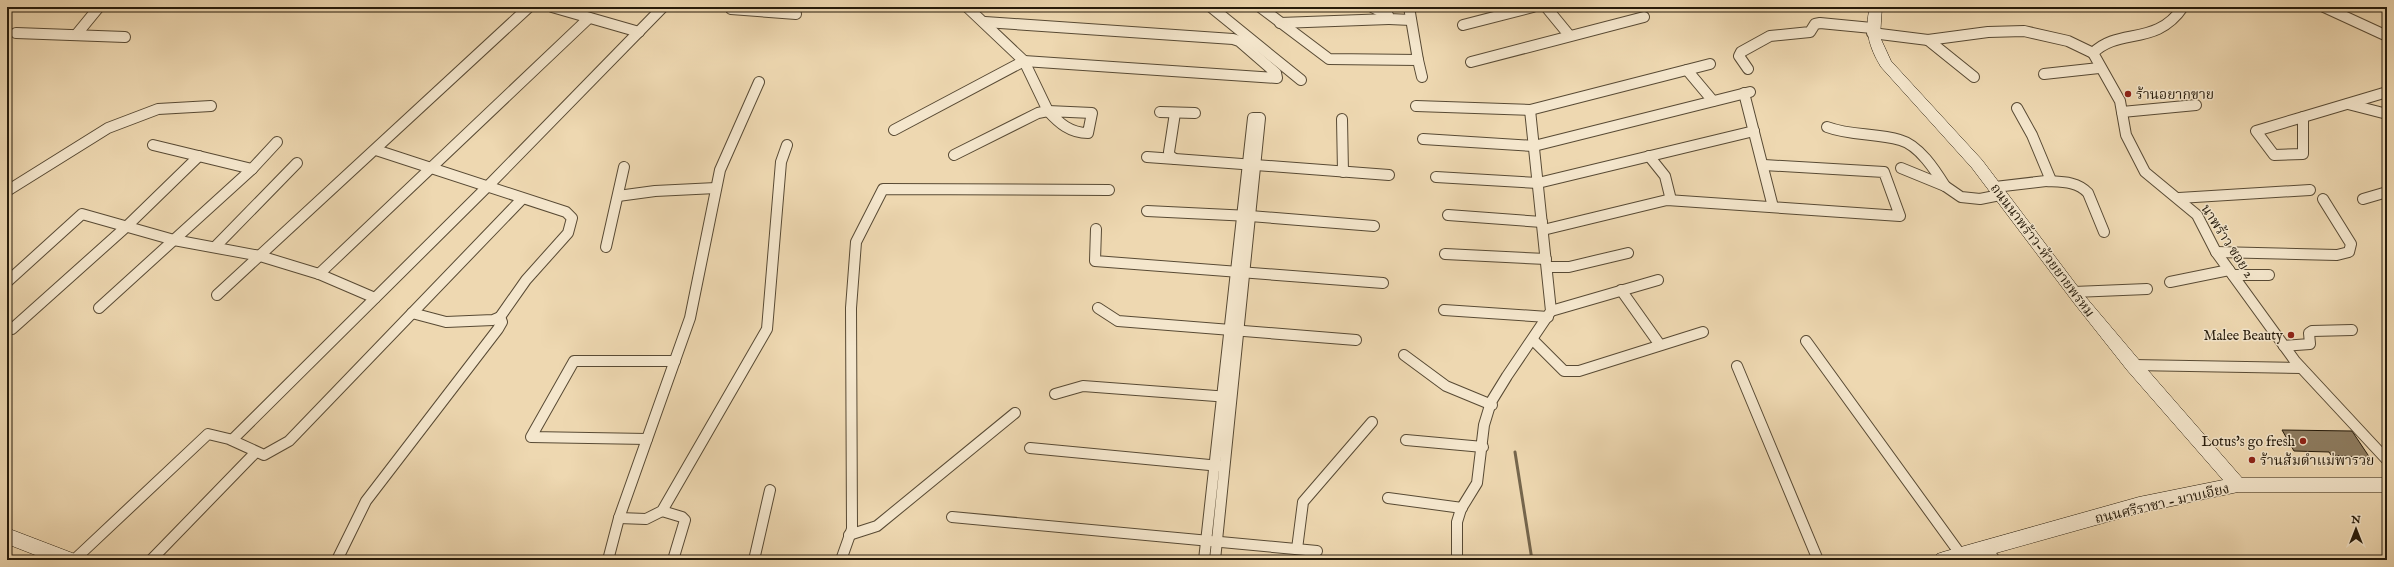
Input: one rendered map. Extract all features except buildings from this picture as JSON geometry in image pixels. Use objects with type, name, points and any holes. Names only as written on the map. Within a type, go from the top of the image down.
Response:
[{"type":"street","points":[[76,35],[99,7]]},
{"type":"street","points":[[216,295],[376,150],[530,7]]},
{"type":"street","points":[[552,7],[639,32]]},
{"type":"street","points":[[232,440],[488,186],[663,7]]},
{"type":"street","points":[[732,7],[731,9],[796,14]]},
{"type":"street","points":[[954,155],[1038,113],[1048,111],[1024,60],[985,22],[967,7]]},
{"type":"street","points":[[1210,7],[1300,80]]},
{"type":"street","points":[[1260,7],[1329,59],[1418,60]]},
{"type":"street","points":[[1372,7],[1388,15],[1389,19]]},
{"type":"street","points":[[1409,7],[1422,77]]},
{"type":"street","points":[[1463,25],[1533,7]]},
{"type":"street","points":[[1546,7],[1569,35]]},
{"type":"street","name":"ถนนนาพร้าว-ห้วยยายพรหม","points":[[1876,7],[1872,30],[1879,54],[1886,64],[1977,164],[2074,292],[2134,365],[2238,485]]},
{"type":"street","points":[[1748,69],[1739,56],[1741,52],[1770,36],[1810,32],[1816,24],[1820,23],[1928,40],[2024,31],[2068,41],[2093,54],[2095,49],[2107,43],[2145,37],[2170,24],[2183,7]]},
{"type":"street","points":[[2324,7],[2335,9],[2387,36]]},
{"type":"street","points":[[1471,62],[1569,35],[1644,17]]},
{"type":"street","points":[[319,274],[432,170],[589,18]]},
{"type":"street","points":[[1280,22],[1389,19],[1412,20]]},
{"type":"street","points":[[894,130],[1024,60],[1277,78],[1276,73],[1239,41],[1233,38],[985,22]]},
{"type":"street","points":[[16,33],[125,36]]},
{"type":"street","points":[[1928,40],[1974,77]]},
{"type":"street","name":"นาพร้าว ซอย 2","points":[[2093,54],[2099,68],[2120,101],[2126,135],[2145,172],[2179,198],[2197,215],[2216,252],[2301,368],[2387,460]]},
{"type":"street","points":[[1416,106],[1530,110],[1710,64]]},
{"type":"street","points":[[2044,74],[2099,68]]},
{"type":"street","points":[[1686,70],[1713,101]]},
{"type":"street","points":[[608,560],[619,518],[690,318],[720,170],[759,82]]},
{"type":"street","points":[[2303,117],[2303,154],[2274,155],[2256,131],[2303,117],[2348,104],[2387,92]]},
{"type":"street","points":[[1423,139],[1534,146],[1747,93],[1754,131],[1774,207]]},
{"type":"street","points":[[2348,104],[2387,114]]},
{"type":"street","points":[[2122,112],[2196,105]]},
{"type":"street","points":[[7,191],[108,128],[158,109],[211,106]]},
{"type":"street","points":[[2017,108],[2049,174],[2050,178],[2046,181]]},
{"type":"street","points":[[1457,560],[1455,538],[1457,523],[1462,508],[1474,489],[1481,469],[1486,417],[1504,379],[1550,314],[1530,110]]},
{"type":"street","points":[[1160,112],[1195,113]]},
{"type":"street","points":[[1175,113],[1169,152],[1170,156],[1175,159]]},
{"type":"street","points":[[1342,119],[1343,172]]},
{"type":"street","points":[[1827,127],[1838,131],[1901,140],[1913,148],[1939,177],[1945,186]]},
{"type":"street","points":[[1436,178],[1538,183],[1754,131]]},
{"type":"street","points":[[99,308],[252,169],[277,142]]},
{"type":"street","points":[[153,145],[252,169]]},
{"type":"street","points":[[619,518],[640,520],[651,519],[662,511],[767,329],[780,162],[787,145]]},
{"type":"street","points":[[376,150],[432,170],[488,186],[522,199],[566,212],[572,218],[568,233],[526,280],[500,316],[493,320],[446,322],[412,313]]},
{"type":"street","points":[[12,329],[126,226],[199,156]]},
{"type":"street","points":[[1649,156],[1665,176],[1671,200]]},
{"type":"street","points":[[1147,158],[1389,175]]},
{"type":"street","points":[[215,247],[297,163]]},
{"type":"street","points":[[1204,560],[1211,541],[1251,165]]},
{"type":"street","points":[[1448,215],[1542,226],[1671,200],[1900,216],[1884,172],[1764,165]]},
{"type":"street","points":[[606,247],[624,167]]},
{"type":"street","points":[[1901,168],[1945,186],[1961,197],[1971,199],[1998,191],[2046,181],[2076,184],[2088,191],[2093,198],[2094,215],[2104,232]]},
{"type":"street","points":[[618,196],[655,190],[716,188]]},
{"type":"street","points":[[841,560],[852,529],[851,308],[856,242],[883,189],[1109,190]]},
{"type":"street","points":[[2179,198],[2310,190]]},
{"type":"street","points":[[2363,199],[2387,192]]},
{"type":"street","points":[[74,560],[208,434],[232,440],[254,454],[265,455],[276,451],[289,441],[522,199]]},
{"type":"street","points":[[2216,252],[2337,255],[2349,252],[2351,244],[2323,199]]},
{"type":"street","points":[[1148,211],[1246,216],[1374,226]]},
{"type":"street","points":[[7,282],[82,214],[174,240],[260,256],[319,274],[375,298]]},
{"type":"street","points":[[1096,229],[1095,261],[1384,283]]},
{"type":"street","points":[[1444,254],[1546,263],[1569,267],[1628,253]]},
{"type":"street","points":[[2170,282],[2231,273],[2269,275]]},
{"type":"street","points":[[1444,310],[1550,314],[1621,290],[1658,280]]},
{"type":"street","points":[[2074,292],[2148,288]]},
{"type":"street","points":[[1621,290],[1660,345]]},
{"type":"street","points":[[1098,308],[1118,321],[1356,340]]},
{"type":"street","points":[[336,560],[366,501],[498,329],[502,322],[500,316]]},
{"type":"street","points":[[2284,346],[2310,344],[2310,334],[2312,331],[2352,330]]},
{"type":"street","points":[[1533,340],[1564,371],[1580,371],[1702,332]]},
{"type":"street","points":[[1806,341],[1961,556]]},
{"type":"street","points":[[1404,355],[1446,386],[1492,405]]},
{"type":"street","points":[[647,439],[531,437],[574,361],[675,361]]},
{"type":"street","points":[[2134,365],[2301,368]]},
{"type":"street","points":[[1738,366],[1818,560]]},
{"type":"street","points":[[1054,394],[1084,386],[1227,397]]},
{"type":"street","points":[[850,535],[877,526],[1015,413]]},
{"type":"street","points":[[1297,549],[1304,502],[1372,422]]},
{"type":"street","points":[[1406,440],[1483,447]]},
{"type":"street","points":[[1030,448],[1219,466]]},
{"type":"street","points":[[150,560],[254,454]]},
{"type":"street","name":"ถนนศรีราชา - มาบเอียง","points":[[1943,560],[1961,556],[1991,554],[2139,505],[2212,489],[2238,485],[2387,485]]},
{"type":"street","points":[[754,560],[770,490]]},
{"type":"street","points":[[1388,498],[1462,508]]},
{"type":"street","points":[[662,511],[682,517],[684,520],[673,560]]},
{"type":"street","points":[[952,517],[1317,551]]},
{"type":"street","points":[[8,538],[69,560]]},
{"type":"street","points":[[1211,541],[1215,560]]},
{"type":"waterway","points":[[1515,452],[1532,560]]},
{"type":"place","name":"ร้านอยากขาย","points":[[2128,94]]},
{"type":"place","name":"Malee Beauty","points":[[2291,335]]},
{"type":"place","name":"Lotus's go fresh","points":[[2303,441]]},
{"type":"place","name":"ร้านส้มตำแม่พารวย","points":[[2252,460]]}]
